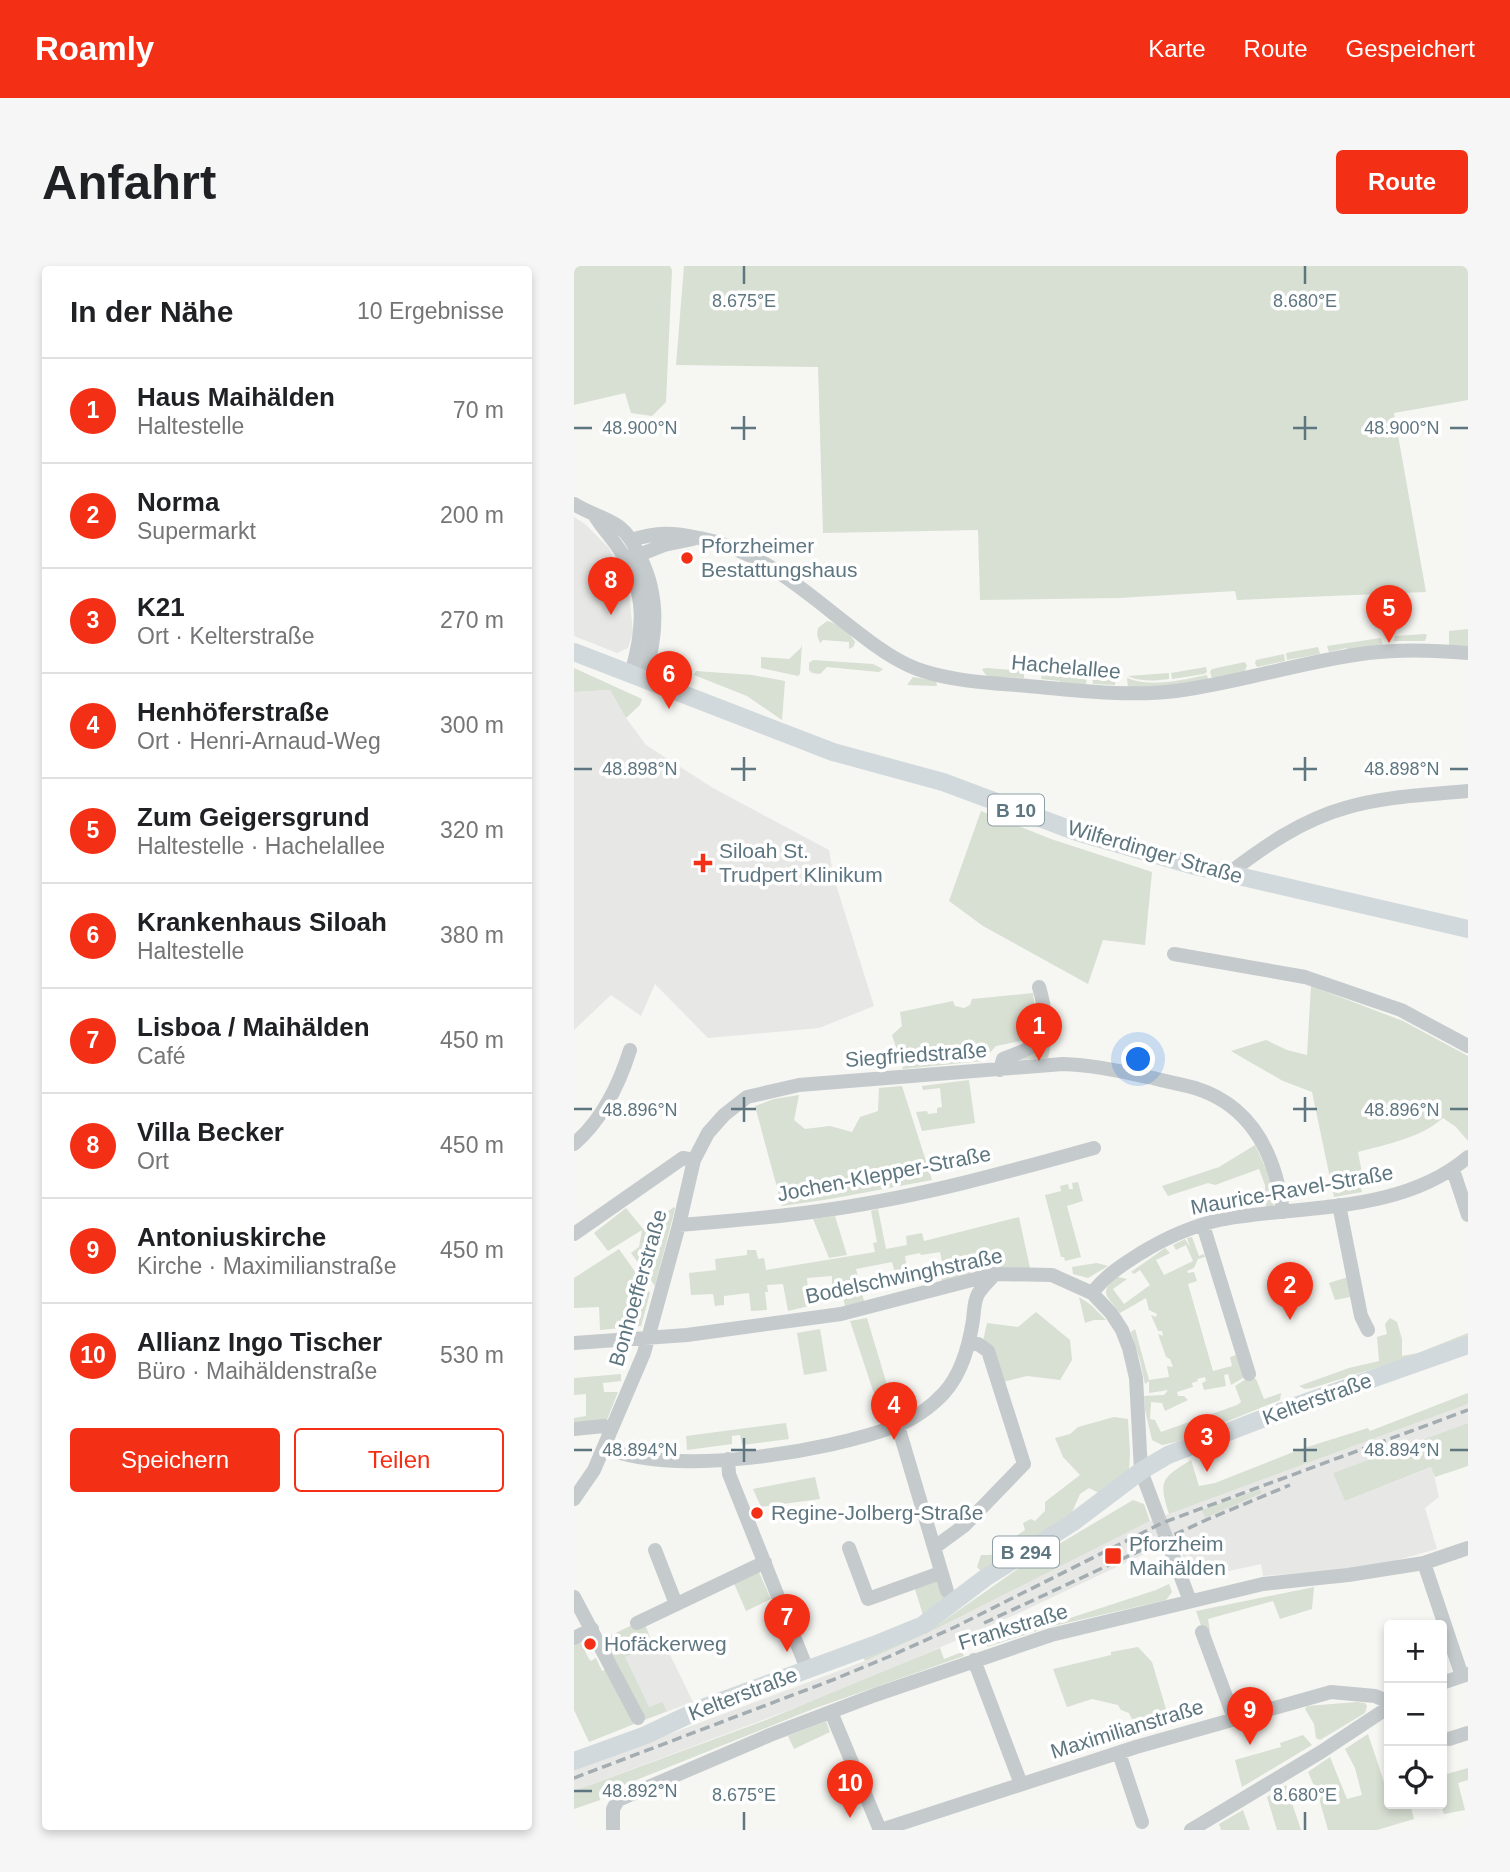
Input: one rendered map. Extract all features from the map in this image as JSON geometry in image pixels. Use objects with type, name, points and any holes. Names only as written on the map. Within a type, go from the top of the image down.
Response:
[{"type":"main road","name":"Wilferdinger Straße","points":[[574,652],[833,752],[943,782],[1108,842],[1228,874],[1468,929]]},
{"type":"main road","name":"Kelterstraße","points":[[574,1761],[646,1735],[705,1707],[895,1637],[928,1621],[985,1578],[1072,1523],[1141,1471],[1189,1446],[1468,1345]]},
{"type":"street","points":[[574,504],[618,526],[631,540],[651,582],[655,611],[654,641],[637,677]]},
{"type":"street","points":[[595,516],[621,552],[635,578],[642,617],[637,677]]},
{"type":"street","name":"Hachelallee","points":[[631,540],[653,533],[672,532],[729,544],[756,557],[887,654],[922,671],[951,677],[1069,690],[1152,693],[1206,686],[1368,653],[1430,650],[1468,653]]},
{"type":"street","name":"Hachelallee","points":[[639,555],[664,545],[698,538]]},
{"type":"street","points":[[621,552],[631,540]]},
{"type":"street","points":[[621,552],[639,555]]},
{"type":"street","points":[[1228,874],[1265,846],[1328,813],[1387,799],[1468,791]]},
{"type":"street","points":[[1174,954],[1306,977],[1401,1010],[1468,1046]]},
{"type":"street","points":[[1000,1070],[1003,1059],[1034,1045],[1041,1036],[1045,1024],[1044,1004],[1038,987]]},
{"type":"street","points":[[574,1144],[600,1116],[622,1074],[630,1050]]},
{"type":"street","name":"Siegfriedstraße","points":[[694,1160],[708,1133],[724,1115],[747,1097],[765,1091],[799,1085],[1084,1064],[1196,1088],[1236,1109],[1254,1129],[1275,1170],[1283,1212]]},
{"type":"street","name":"Jochen-Klepper-Straße","points":[[679,1225],[835,1209],[938,1189],[1094,1148]]},
{"type":"street","name":"Maurice-Ravel-Straße","points":[[1092,1293],[1106,1276],[1171,1235],[1223,1220],[1339,1205],[1401,1192],[1453,1170],[1468,1157]]},
{"type":"street","points":[[574,1234],[683,1158],[694,1160]]},
{"type":"street","name":"Bonhoefferstraße","points":[[574,1499],[594,1470],[649,1337],[694,1160]]},
{"type":"street","points":[[1453,1170],[1468,1215]]},
{"type":"street","points":[[1339,1205],[1361,1316],[1368,1330]]},
{"type":"street","points":[[1203,1225],[1249,1374]]},
{"type":"street","points":[[604,1447],[626,1455],[691,1462],[816,1447],[898,1426],[944,1394],[960,1368],[969,1343],[977,1295],[995,1274]]},
{"type":"street","name":"Bodelschwinghstraße","points":[[574,1343],[687,1335],[841,1314],[995,1274],[1052,1275],[1092,1293],[1118,1321],[1129,1348],[1136,1378],[1141,1471],[1190,1601]]},
{"type":"street","points":[[935,1547],[965,1525],[1024,1464],[988,1351],[978,1344],[969,1343]]},
{"type":"street","points":[[574,1429],[604,1426],[611,1429]]},
{"type":"street","points":[[898,1426],[947,1591]]},
{"type":"street","points":[[728,1459],[729,1474],[807,1669]]},
{"type":"street","points":[[849,1548],[868,1599],[940,1573]]},
{"type":"street","name":"Frankstraße","points":[[613,1830],[613,1809],[618,1800],[770,1735],[974,1660],[1051,1635],[1263,1584],[1424,1563],[1468,1548]]},
{"type":"street","points":[[655,1550],[676,1604]]},
{"type":"street","points":[[637,1623],[765,1562]]},
{"type":"street","points":[[1424,1563],[1465,1675],[1447,1681]]},
{"type":"street","points":[[574,1597],[638,1718]]},
{"type":"street","points":[[574,1638],[592,1629]]},
{"type":"street","points":[[1202,1632],[1234,1718]]},
{"type":"street","points":[[974,1660],[1021,1784]]},
{"type":"street","name":"Maximilianstraße","points":[[880,1830],[1119,1753],[1331,1692],[1375,1696],[1384,1702]]},
{"type":"street","points":[[1191,1830],[1321,1752],[1384,1708]]},
{"type":"street","points":[[831,1712],[880,1830]]},
{"type":"street","points":[[1449,1739],[1468,1733]]},
{"type":"street","points":[[1119,1753],[1142,1822]]},
{"type":"shaded area","points":[[574,266],[670,266],[672,270],[666,402],[652,416],[631,413],[625,393],[574,405]]},
{"type":"shaded area","points":[[684,266],[1468,266],[1468,400],[1394,413],[1426,592],[1237,600],[1235,591],[1119,598],[980,600],[978,530],[823,533],[818,367],[676,365]]},
{"type":"shaded area","points":[[574,517],[609,548],[629,593],[633,632],[628,648],[617,653],[574,636]]},
{"type":"shaded area","points":[[827,621],[850,635],[855,642],[853,647],[849,649],[849,642],[823,640],[820,643],[818,628]]},
{"type":"shaded area","points":[[1468,629],[1468,647],[1449,645],[1449,631]]},
{"type":"shaded area","points":[[1425,634],[1425,641],[1394,641],[1395,636]]},
{"type":"shaded area","points":[[1381,638],[1383,645],[1348,651],[1346,648],[1329,652],[1327,646]]},
{"type":"shaded area","points":[[802,644],[798,676],[761,668],[761,657],[789,659]]},
{"type":"shaded area","points":[[1318,647],[1320,654],[1287,660],[1286,653]]},
{"type":"shaded area","points":[[1284,654],[1285,661],[1257,667],[1255,663],[1256,660]]},
{"type":"shaded area","points":[[813,660],[873,664],[883,669],[879,672],[827,667],[820,674],[812,673],[809,663]]},
{"type":"shaded area","points":[[1245,662],[1247,666],[1244,672],[1212,678],[1212,669]]},
{"type":"shaded area","points":[[1206,667],[1207,672],[1204,674],[1172,679],[1171,673]]},
{"type":"shaded area","points":[[574,668],[642,699],[640,705],[626,718],[610,690],[574,692]]},
{"type":"shaded area","points":[[982,669],[1024,671],[1024,678],[993,678]]},
{"type":"shaded area","points":[[696,671],[752,675],[785,681],[782,720],[747,696],[694,675]]},
{"type":"shaded area","points":[[1042,672],[1087,675],[1086,685],[1061,684],[1060,681],[1041,679]]},
{"type":"shaded area","points":[[1169,673],[1169,679],[1159,680],[1128,676]]},
{"type":"shaded area","points":[[1092,675],[1116,677],[1115,685],[1093,684]]},
{"type":"shaded area","points":[[1207,675],[1208,679],[1185,685],[1128,688],[1127,678],[1156,683]]},
{"type":"shaded area","points":[[913,677],[936,681],[937,686],[907,685]]},
{"type":"shaded area","name":"Siloah St. Trudpert Klinikum","points":[[610,690],[646,745],[713,788],[829,850],[833,875],[874,1006],[819,1028],[708,1038],[655,984],[641,1016],[611,995],[574,1030],[574,692]]},
{"type":"shaded area","points":[[981,811],[1051,839],[1152,872],[1145,945],[1103,940],[1088,984],[983,926],[949,901]]},
{"type":"shaded area","points":[[1311,986],[1403,1021],[1468,1056],[1468,1141],[1456,1127],[1443,1118],[1414,1135],[1358,1152],[1363,1178],[1359,1180],[1362,1192],[1334,1197],[1312,1092],[1283,1081],[1231,1051],[1266,1040],[1287,1050],[1307,1055]]},
{"type":"shaded area","points":[[1033,993],[1036,1023],[1032,1033],[1021,1041],[996,1046],[982,1061],[903,1069],[892,1035],[902,1026],[900,1012],[953,1001],[955,1006],[964,1008],[970,1005],[972,999]]},
{"type":"shaded area","points":[[1053,1034],[1048,1058],[1019,1060]]},
{"type":"shaded area","points":[[969,1080],[975,1123],[922,1131],[916,1112],[937,1113],[937,1108],[942,1107],[940,1088],[923,1090],[922,1086]]},
{"type":"shaded area","points":[[902,1086],[932,1180],[782,1206],[755,1106],[774,1099],[799,1095],[794,1120],[805,1129],[830,1126],[852,1132],[860,1117],[878,1111],[879,1088]]},
{"type":"shaded area","points":[[1255,1145],[1267,1171],[1276,1201],[1272,1208],[1266,1211],[1265,1185],[1259,1169],[1215,1185],[1208,1183],[1168,1196],[1162,1186],[1219,1167]]},
{"type":"shaded area","points":[[1078,1182],[1083,1201],[1067,1206],[1081,1257],[1065,1261],[1064,1257],[1061,1257],[1045,1195],[1061,1191],[1060,1186],[1068,1184],[1069,1189],[1073,1189],[1072,1183]]},
{"type":"shaded area","points":[[674,1207],[655,1286],[631,1253],[639,1247],[642,1230],[608,1251],[594,1233],[626,1208],[643,1229]]},
{"type":"shaded area","points":[[878,1209],[886,1249],[907,1245],[906,1236],[922,1233],[924,1241],[1019,1217],[1030,1268],[942,1283],[941,1278],[945,1276],[940,1252],[920,1253],[905,1256],[909,1281],[899,1287],[892,1262],[856,1269],[864,1301],[845,1306],[840,1284],[832,1284],[832,1276],[807,1278],[809,1306],[788,1311],[783,1284],[767,1285],[767,1310],[751,1311],[749,1293],[724,1296],[724,1305],[715,1306],[713,1294],[691,1295],[689,1273],[716,1270],[715,1259],[747,1255],[747,1250],[756,1250],[758,1259],[764,1258],[766,1270],[875,1252],[873,1243],[877,1242],[871,1211]]},
{"type":"shaded area","points":[[835,1216],[847,1255],[829,1258],[813,1219]]},
{"type":"shaded area","points":[[1192,1237],[1199,1256],[1204,1254],[1205,1257],[1198,1259],[1194,1268],[1187,1271],[1194,1272],[1197,1281],[1188,1284],[1213,1371],[1232,1366],[1230,1357],[1236,1355],[1243,1378],[1231,1385],[1228,1374],[1224,1375],[1226,1386],[1204,1390],[1202,1383],[1206,1381],[1205,1377],[1197,1379],[1198,1381],[1192,1383],[1193,1387],[1177,1392],[1178,1396],[1184,1396],[1188,1400],[1165,1411],[1162,1403],[1151,1402],[1150,1419],[1155,1420],[1161,1432],[1237,1405],[1241,1402],[1235,1386],[1249,1377],[1256,1379],[1264,1399],[1281,1393],[1280,1400],[1176,1442],[1162,1445],[1152,1440],[1144,1396],[1164,1395],[1168,1390],[1149,1393],[1149,1381],[1145,1384],[1131,1332],[1135,1329],[1149,1380],[1169,1377],[1167,1366],[1173,1367],[1170,1359],[1166,1357],[1158,1334],[1163,1336],[1162,1331],[1158,1331],[1151,1315],[1156,1317],[1157,1314],[1149,1310],[1146,1298],[1120,1313],[1106,1291],[1118,1277],[1127,1279],[1113,1289],[1124,1304],[1150,1285],[1140,1270],[1134,1274],[1131,1272],[1165,1248],[1170,1253],[1156,1260],[1164,1275],[1193,1261],[1186,1245],[1176,1250],[1173,1245],[1185,1239],[1190,1247],[1187,1238]]},
{"type":"shaded area","points":[[619,1249],[650,1293],[641,1326],[600,1330],[599,1307],[574,1308],[574,1278]]},
{"type":"shaded area","points":[[1097,1263],[1108,1266],[1088,1278],[1073,1274],[1072,1267]]},
{"type":"shaded area","points":[[1348,1277],[1350,1297],[1335,1300],[1329,1283]]},
{"type":"shaded area","points":[[1079,1297],[1091,1305],[1106,1320],[1085,1323]]},
{"type":"shaded area","points":[[1036,1312],[1070,1340],[1072,1360],[1060,1380],[1027,1376],[1002,1382],[983,1341],[987,1323],[1018,1327]]},
{"type":"shaded area","points":[[867,1318],[887,1385],[895,1383],[905,1416],[884,1424],[850,1321]]},
{"type":"shaded area","points":[[1390,1318],[1397,1322],[1402,1339],[1402,1356],[1418,1353],[1468,1333],[1468,1339],[1312,1388],[1299,1386],[1349,1368],[1379,1361],[1377,1337],[1387,1334],[1385,1324]]},
{"type":"shaded area","points":[[820,1329],[827,1371],[804,1375],[797,1333]]},
{"type":"shaded area","points":[[621,1374],[621,1381],[603,1383],[604,1392],[618,1392],[606,1422],[574,1423],[574,1418],[586,1416],[586,1394],[574,1395],[574,1378]]},
{"type":"shaded area","points":[[1468,1393],[1468,1404],[1169,1514],[1163,1487],[1165,1481],[1174,1471],[1191,1460],[1199,1486],[1215,1483],[1301,1449],[1368,1428],[1370,1431]]},
{"type":"shaded area","points":[[1468,1404],[1468,1423],[1334,1473],[1345,1501],[1432,1467],[1439,1497],[1425,1508],[1437,1549],[1387,1563],[1332,1571],[1263,1576],[1261,1564],[1197,1578],[1189,1572],[1176,1539],[1021,1612],[845,1689],[574,1791],[574,1770],[865,1661],[936,1629],[1150,1521]]},
{"type":"shaded area","points":[[1114,1417],[1128,1419],[1129,1471],[1101,1494],[1089,1488],[1080,1494],[1070,1517],[984,1574],[977,1567],[981,1555],[1001,1551],[1002,1546],[1025,1530],[1023,1523],[1031,1519],[1035,1521],[1045,1511],[1045,1502],[1080,1475],[1063,1457],[1055,1438],[1070,1434],[1078,1427]]},
{"type":"shaded area","points":[[786,1423],[789,1439],[742,1445],[740,1435],[732,1436],[732,1444],[687,1450],[686,1436]]},
{"type":"shaded area","points":[[1468,1423],[1468,1466],[1435,1477],[1431,1467],[1345,1501],[1333,1473]]},
{"type":"shaded area","points":[[815,1477],[820,1499],[761,1507],[753,1489]]},
{"type":"shaded area","points":[[1260,1489],[1262,1493],[1205,1518],[1202,1510]]},
{"type":"shaded area","points":[[1133,1500],[1144,1504],[1150,1521],[936,1629],[865,1661],[863,1657],[935,1627],[1022,1566]]},
{"type":"shaded area","points":[[758,1570],[771,1599],[746,1611],[733,1581]]},
{"type":"shaded area","points":[[940,1573],[951,1601],[923,1615],[913,1583]]},
{"type":"shaded area","points":[[1169,1584],[1172,1592],[1166,1600],[1049,1627],[987,1647],[986,1643]]},
{"type":"shaded area","points":[[1314,1587],[1312,1609],[1280,1619],[1273,1601],[1208,1619],[1210,1631],[1204,1634],[1196,1611]]},
{"type":"shaded area","points":[[643,1620],[653,1644],[663,1640],[693,1702],[639,1722],[599,1641]]},
{"type":"shaded area","points":[[643,1620],[653,1645],[625,1657],[649,1707],[662,1702],[667,1711],[589,1742],[574,1710],[574,1644],[580,1641],[589,1659],[591,1661],[596,1658],[602,1671],[611,1668],[599,1641]]},
{"type":"shaded area","points":[[1138,1647],[1152,1662],[1169,1719],[1136,1728],[1129,1713],[1121,1710],[1118,1705],[1092,1699],[1067,1707],[1053,1669]]},
{"type":"shaded area","points":[[940,1648],[944,1659],[962,1652],[964,1656],[813,1709],[599,1795],[600,1800],[574,1809],[574,1791],[766,1720]]},
{"type":"shaded area","points":[[1365,1703],[1365,1713],[1320,1740],[1316,1738],[1314,1724],[1305,1709],[1307,1706]]},
{"type":"shaded area","points":[[826,1721],[830,1732],[794,1749],[788,1736]]},
{"type":"shaded area","points":[[1368,1734],[1384,1782],[1384,1809],[1411,1809],[1414,1819],[1377,1830],[1328,1830],[1308,1772],[1330,1757],[1347,1799],[1362,1795],[1355,1768],[1345,1749]]},
{"type":"shaded area","points":[[1303,1735],[1312,1745],[1242,1787],[1235,1760],[1281,1747],[1280,1743]]},
{"type":"shaded area","points":[[1468,1768],[1468,1780],[1458,1783],[1465,1810],[1444,1814],[1442,1809],[1447,1809],[1447,1774]]},
{"type":"shaded area","points":[[1286,1785],[1301,1830],[1277,1830],[1267,1797]]},
{"type":"shaded area","points":[[1243,1810],[1250,1830],[1221,1830],[1219,1824]]},
{"type":"railway","points":[[574,1778],[888,1657],[955,1627],[1162,1523],[1468,1410]]},
{"type":"railway","points":[[984,1623],[1206,1520],[1290,1485]]},
{"type":"place","name":"Pforzheimer Bestattungshaus","points":[[687,558]]},
{"type":"place","name":"Villa Becker","points":[[611,615]]},
{"type":"place","name":"Zum Geigersgrund","points":[[1389,643]]},
{"type":"place","name":"Krankenhaus Siloah","points":[[669,709]]},
{"type":"place","name":"Siloah St. Trudpert Klinikum","points":[[703,863]]},
{"type":"place","name":"Haus Maihälden","points":[[1039,1061]]},
{"type":"place","name":"Norma","points":[[1290,1320]]},
{"type":"place","name":"Henhöferstraße","points":[[894,1440]]},
{"type":"place","name":"K21","points":[[1207,1472]]},
{"type":"place","name":"Regine-Jolberg-Straße","points":[[757,1513]]},
{"type":"place","name":"Pforzheim Maihälden","points":[[1113,1556]]},
{"type":"place","name":"Hofäckerweg","points":[[590,1644]]},
{"type":"place","name":"Lisboa / Maihälden","points":[[787,1652]]},
{"type":"place","name":"Antoniuskirche","points":[[1250,1745]]},
{"type":"place","name":"Allianz Ingo Tischer","points":[[850,1818]]}]
